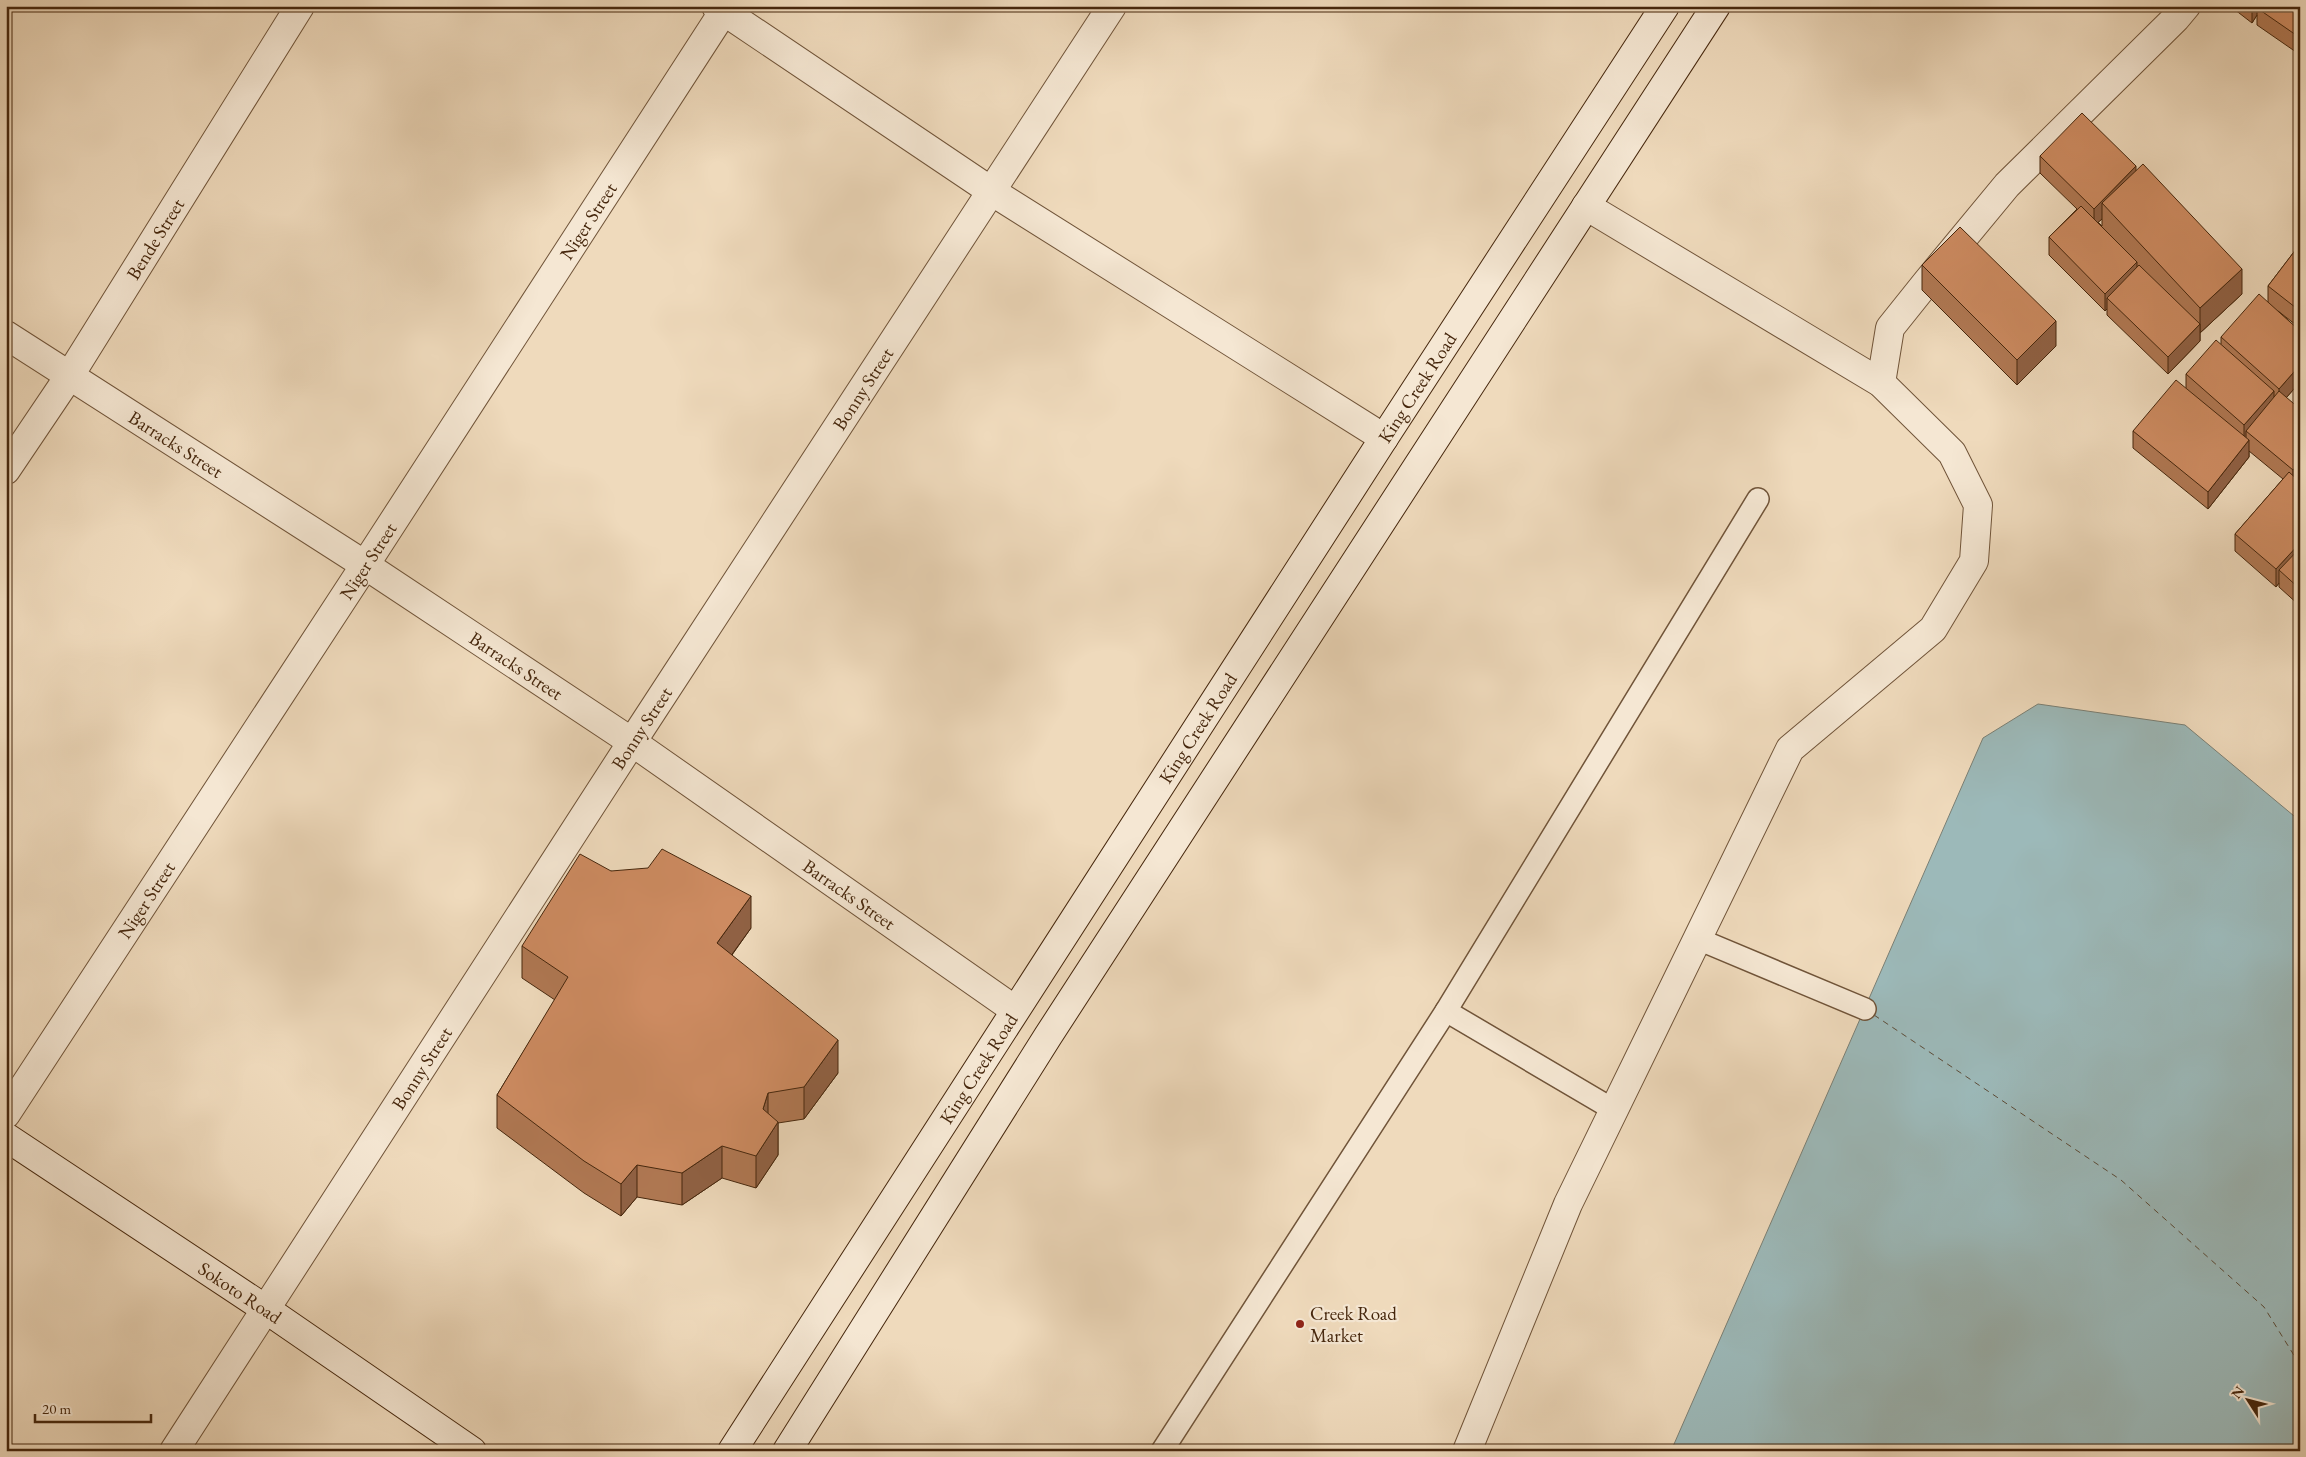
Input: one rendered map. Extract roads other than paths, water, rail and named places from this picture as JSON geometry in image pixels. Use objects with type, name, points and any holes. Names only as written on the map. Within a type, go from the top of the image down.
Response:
[{"type":"street","name":"Bende Street","points":[[6,470],[70,375],[300,6]]},
{"type":"street","name":"Bonny Street","points":[[174,1451],[268,1310],[632,742],[1112,6]]},
{"type":"street","name":"King Creek Road","points":[[732,1451],[1664,6]]},
{"type":"street","points":[[787,1451],[1048,1036],[1716,6]]},
{"type":"street","points":[[1880,383],[1890,328],[1926,283],[2007,185],[2186,6]]},
{"type":"street","points":[[722,8],[991,191],[1384,438]]},
{"type":"street","name":"Niger Street","points":[[6,1114],[365,565],[722,8]]},
{"type":"street","points":[[1467,1451],[1568,1204],[1790,749],[1933,629],[1974,561],[1978,506],[1952,453],[1880,383],[1586,206]]},
{"type":"street","name":"Barracks Street","points":[[6,335],[365,565],[632,742],[1015,1010]]},
{"type":"street","name":"Sokoto Road","points":[[6,1137],[268,1310],[472,1451]]},
{"type":"lane","points":[[1162,1451],[1446,1011],[1758,499]]},
{"type":"lane","points":[[1698,940],[1865,1009]]},
{"type":"lane","points":[[1446,1011],[1614,1110]]},
{"type":"water","points":[[2038,704],[2185,725],[2300,821],[2300,1451],[1671,1451],[1983,738]]},
{"type":"place","name":"Creek Road Market","points":[[1300,1324]]}]
